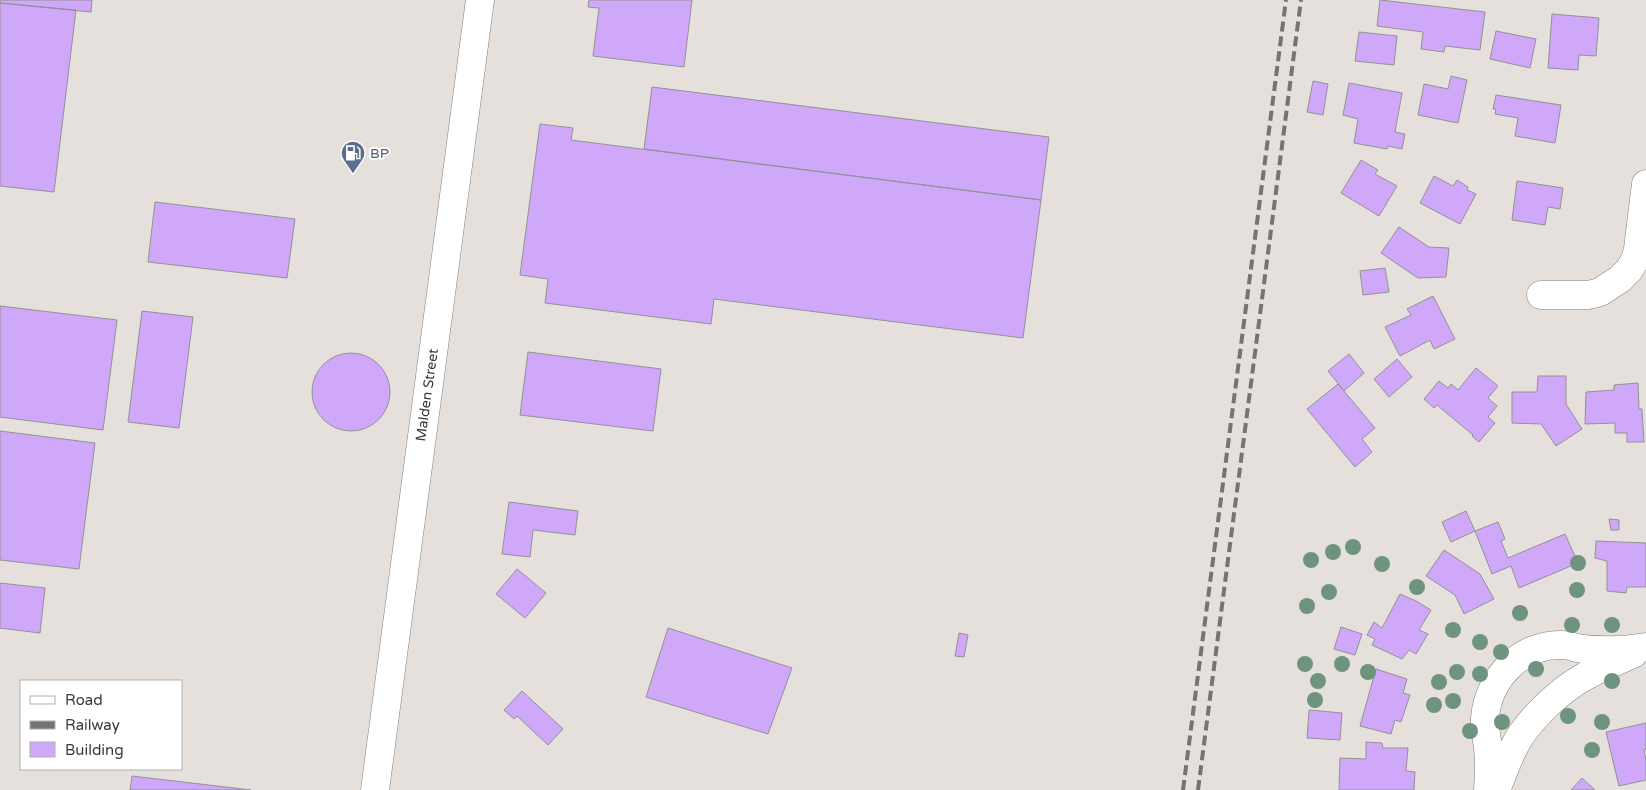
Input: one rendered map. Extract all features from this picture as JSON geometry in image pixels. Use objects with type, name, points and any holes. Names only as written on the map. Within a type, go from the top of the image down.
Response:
[{"type":"street","name":"Malden Street","points":[[375,790],[480,0]]},
{"type":"street","points":[[1541,295],[1589,295],[1600,292],[1620,279],[1635,260],[1646,184]]},
{"type":"street","points":[[1488,790],[1490,768],[1485,724],[1488,700],[1503,672],[1515,660],[1531,651],[1549,645],[1565,645],[1615,652],[1646,647]]},
{"type":"street","points":[[1496,790],[1514,746],[1528,726],[1545,709],[1583,677],[1646,647]]},
{"type":"building","points":[[0,0],[92,0],[91,12],[0,3]]},
{"type":"building","points":[[589,0],[692,0],[684,67],[593,56],[599,8],[588,7]]},
{"type":"building","points":[[1380,0],[1485,12],[1480,50],[1445,46],[1444,52],[1421,49],[1423,32],[1377,26]]},
{"type":"building","points":[[0,3],[76,10],[54,192],[0,186]]},
{"type":"building","points":[[1552,14],[1599,18],[1596,56],[1579,55],[1578,70],[1548,68]]},
{"type":"building","points":[[1496,31],[1536,39],[1530,68],[1490,59]]},
{"type":"building","points":[[1359,32],[1397,36],[1394,65],[1355,61]]},
{"type":"building","points":[[1451,76],[1467,80],[1458,123],[1418,115],[1424,84],[1448,89]]},
{"type":"building","points":[[1313,81],[1328,84],[1323,115],[1307,112]]},
{"type":"building","points":[[1349,83],[1402,93],[1395,132],[1405,134],[1402,149],[1388,146],[1387,149],[1354,143],[1358,119],[1343,115]]},
{"type":"building","points":[[652,87],[1049,137],[1041,200],[644,149]]},
{"type":"building","points":[[1496,95],[1561,105],[1555,143],[1515,136],[1518,118],[1495,114],[1496,109],[1493,109]]},
{"type":"building","points":[[540,124],[573,128],[571,140],[1041,200],[1023,338],[714,299],[711,324],[545,303],[548,279],[520,275]]},
{"type":"building","points":[[1361,160],[1378,170],[1375,174],[1397,186],[1379,216],[1341,193]]},
{"type":"building","points":[[1434,176],[1453,186],[1457,180],[1468,187],[1467,190],[1476,194],[1460,224],[1420,203]]},
{"type":"building","points":[[1517,181],[1563,188],[1560,209],[1548,207],[1545,225],[1512,220]]},
{"type":"building","points":[[155,202],[295,219],[287,278],[148,262]]},
{"type":"building","points":[[1399,227],[1429,247],[1449,248],[1446,277],[1418,278],[1381,253]]},
{"type":"building","points":[[1385,268],[1389,292],[1363,295],[1360,271]]},
{"type":"building","points":[[1433,296],[1455,339],[1434,349],[1430,340],[1400,356],[1385,327],[1411,315],[1407,309]]},
{"type":"building","points":[[0,306],[117,320],[103,430],[0,417]]},
{"type":"building","points":[[142,311],[193,317],[179,428],[128,422]]},
{"type":"building","points":[[528,352],[661,369],[653,431],[520,415]]},
{"type":"building","points":[[351,353],[366,356],[378,365],[387,377],[390,392],[387,407],[378,419],[366,428],[351,431],[336,428],[324,419],[315,407],[312,392],[315,377],[324,365],[336,356]]},
{"type":"building","points":[[1349,354],[1364,373],[1344,391],[1328,371]]},
{"type":"building","points":[[1397,359],[1412,377],[1389,397],[1374,379]]},
{"type":"building","points":[[1476,368],[1498,386],[1488,398],[1497,406],[1488,417],[1495,423],[1479,442],[1437,405],[1434,408],[1424,399],[1439,381],[1448,388],[1451,384],[1458,390]]},
{"type":"building","points":[[1538,376],[1566,376],[1566,404],[1582,429],[1556,446],[1541,424],[1512,423],[1512,392],[1537,392]]},
{"type":"building","points":[[1638,383],[1639,409],[1642,409],[1644,442],[1627,442],[1627,433],[1615,433],[1615,423],[1585,424],[1586,392],[1614,390],[1614,385]]},
{"type":"building","points":[[1338,384],[1375,428],[1362,439],[1372,452],[1355,467],[1307,409]]},
{"type":"building","points":[[0,431],[95,443],[79,569],[0,560]]},
{"type":"building","points":[[509,502],[578,511],[575,535],[533,530],[530,557],[502,554]]},
{"type":"building","points":[[1466,511],[1475,531],[1451,542],[1442,522]]},
{"type":"building","points":[[1609,519],[1619,520],[1619,530],[1611,530]]},
{"type":"building","points":[[1498,522],[1505,539],[1501,541],[1508,558],[1565,534],[1578,563],[1519,588],[1511,566],[1492,574],[1475,531]]},
{"type":"building","points":[[1596,541],[1646,543],[1646,587],[1627,587],[1626,593],[1607,591],[1607,561],[1595,558]]},
{"type":"building","points":[[1444,550],[1480,574],[1494,599],[1464,614],[1455,595],[1426,576]]},
{"type":"building","points":[[517,569],[546,593],[525,618],[496,594]]},
{"type":"building","points":[[0,583],[45,588],[40,633],[0,628]]},
{"type":"building","points":[[1400,594],[1431,610],[1419,630],[1428,634],[1416,654],[1409,650],[1402,659],[1372,645],[1375,639],[1367,635],[1374,622],[1382,628]]},
{"type":"building","points":[[1341,627],[1362,634],[1355,655],[1334,649]]},
{"type":"building","points":[[668,628],[792,668],[768,734],[646,697]]},
{"type":"building","points":[[959,633],[968,635],[964,657],[955,656]]},
{"type":"building","points":[[1376,669],[1407,679],[1403,693],[1410,695],[1401,722],[1395,720],[1391,734],[1360,726]]},
{"type":"building","points":[[522,691],[563,729],[548,745],[517,716],[514,719],[504,710]]},
{"type":"building","points":[[1309,710],[1342,713],[1340,740],[1307,738]]},
{"type":"building","points":[[1646,723],[1646,749],[1644,750],[1646,780],[1619,786],[1606,732]]},
{"type":"building","points":[[1366,742],[1382,743],[1383,748],[1408,748],[1406,771],[1415,772],[1414,790],[1339,790],[1340,758],[1366,759]]},
{"type":"building","points":[[132,776],[251,790],[130,790]]},
{"type":"building","points":[[1582,778],[1595,790],[1571,790]]},
{"type":"railway","points":[[1183,790],[1286,0]]},
{"type":"railway","points":[[1198,790],[1301,0]]},
{"type":"place","name":"BP","points":[[353,174]]}]
